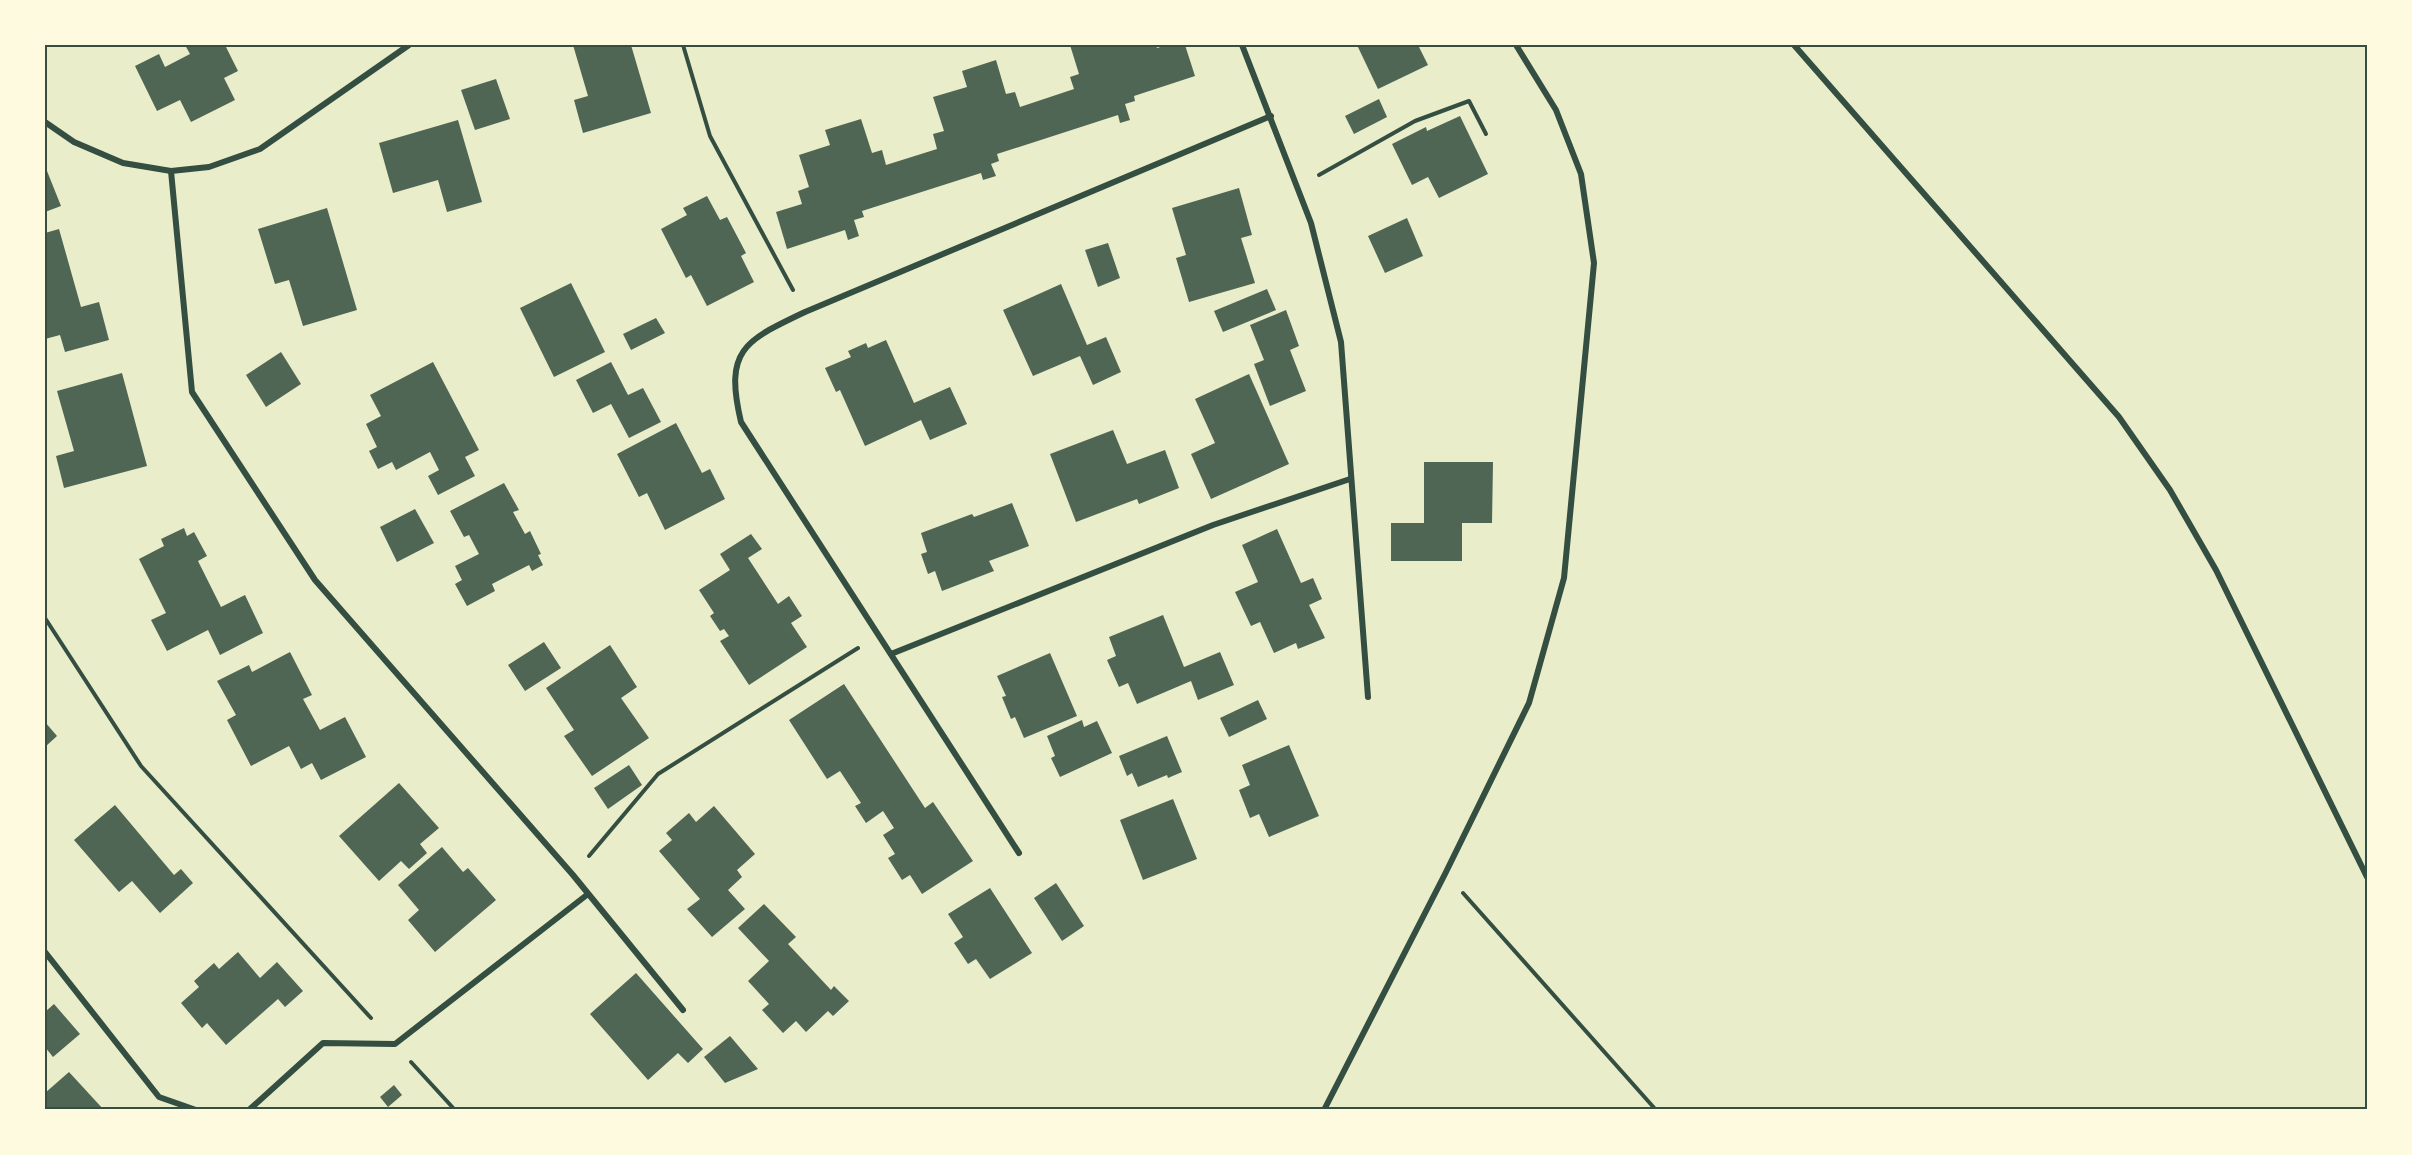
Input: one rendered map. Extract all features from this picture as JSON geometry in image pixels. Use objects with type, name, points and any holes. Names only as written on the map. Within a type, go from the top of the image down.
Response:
[{"type":"street","points":[[45,122],[75,142],[123,163],[171,171],[209,167],[260,149],[409,45]]},
{"type":"street","points":[[1242,45],[1311,223],[1341,342],[1368,696]]},
{"type":"street","points":[[1324,1110],[1445,874],[1529,703],[1564,578],[1594,263],[1581,174],[1556,110],[1516,45]]},
{"type":"street","points":[[1794,45],[2119,417],[2170,490],[2216,570],[2367,877]]},
{"type":"street","points":[[1018,853],[741,422],[734,394],[736,365],[750,342],[805,312],[1271,116]]},
{"type":"street","points":[[171,171],[192,392],[315,580],[573,875],[683,1010]]},
{"type":"street","points":[[891,654],[1213,525],[1350,479]]},
{"type":"street","points":[[245,1110],[249,1110],[323,1043],[394,1044],[588,894]]},
{"type":"street","points":[[45,952],[159,1097],[196,1110]]},
{"type":"path","points":[[682,45],[710,136],[805,312]]},
{"type":"path","points":[[1297,187],[1415,121],[1469,101],[1486,134]]},
{"type":"path","points":[[45,618],[141,766],[455,1110]]},
{"type":"path","points":[[573,875],[658,774],[878,636]]},
{"type":"path","points":[[1445,874],[1656,1110]]},
{"type":"building","points":[[185,45],[225,45],[238,71],[224,78],[235,100],[191,122],[180,100],[157,111],[135,66],[159,54],[165,67],[190,54]]},
{"type":"building","points":[[573,45],[631,45],[651,113],[583,133],[574,100],[588,96]]},
{"type":"building","points":[[1070,45],[1156,45],[1157,48],[1167,45],[1185,45],[1195,76],[1134,96],[1135,101],[1125,104],[1130,120],[1120,123],[1118,115],[997,154],[999,161],[991,164],[996,176],[983,180],[981,173],[862,211],[864,217],[854,220],[859,236],[848,240],[845,230],[787,249],[776,212],[802,204],[798,191],[809,187],[799,155],[830,145],[825,130],[861,119],[872,153],[882,150],[886,165],[937,149],[933,134],[944,131],[933,97],[967,87],[962,71],[996,60],[1006,94],[1015,92],[1020,107],[1074,89],[1070,77],[1079,74]]},
{"type":"building","points":[[1357,45],[1418,45],[1428,65],[1378,89]]},
{"type":"building","points":[[496,79],[510,119],[475,130],[461,90]]},
{"type":"building","points":[[1379,99],[1387,117],[1354,134],[1345,116]]},
{"type":"building","points":[[1460,116],[1488,174],[1439,198],[1428,177],[1412,185],[1392,144],[1426,127],[1427,131]]},
{"type":"building","points":[[458,120],[482,202],[447,212],[438,180],[393,193],[379,143]]},
{"type":"building","points":[[45,166],[61,206],[45,212]]},
{"type":"building","points":[[1239,188],[1252,235],[1241,238],[1255,283],[1189,302],[1176,258],[1186,255],[1172,208]]},
{"type":"building","points":[[707,196],[720,220],[727,217],[746,253],[741,256],[754,282],[707,306],[691,275],[686,278],[661,229],[687,215],[683,208]]},
{"type":"building","points":[[327,208],[357,310],[303,326],[289,280],[275,284],[258,229]]},
{"type":"building","points":[[1407,218],[1423,256],[1385,273],[1368,236]]},
{"type":"building","points":[[59,229],[81,307],[99,302],[109,340],[65,352],[60,335],[45,339],[45,233]]},
{"type":"building","points":[[1108,243],[1120,278],[1098,287],[1085,250]]},
{"type":"building","points":[[571,283],[605,352],[554,377],[520,308]]},
{"type":"building","points":[[1061,284],[1087,345],[1106,337],[1121,372],[1093,385],[1080,356],[1033,376],[1003,310]]},
{"type":"building","points":[[1267,289],[1276,310],[1223,332],[1214,311]]},
{"type":"building","points":[[1286,310],[1299,346],[1290,350],[1306,391],[1270,406],[1254,364],[1264,360],[1250,325]]},
{"type":"building","points":[[656,318],[665,333],[631,350],[623,334]]},
{"type":"building","points":[[886,340],[914,403],[950,387],[967,424],[930,440],[921,420],[865,446],[840,390],[836,392],[825,368],[851,357],[848,351],[866,343],[868,348]]},
{"type":"building","points":[[281,352],[301,384],[266,407],[246,375]]},
{"type":"building","points":[[433,362],[479,450],[465,457],[475,476],[438,495],[428,476],[439,470],[430,452],[396,470],[392,462],[378,469],[369,451],[377,447],[366,424],[381,416],[370,395]]},
{"type":"building","points":[[611,362],[628,395],[643,388],[661,422],[629,438],[611,404],[593,413],[576,380]]},
{"type":"building","points":[[122,373],[147,466],[64,488],[56,456],[74,451],[57,391]]},
{"type":"building","points":[[1249,374],[1289,464],[1211,499],[1191,454],[1215,443],[1195,399]]},
{"type":"building","points":[[676,423],[702,473],[710,469],[725,499],[665,530],[647,493],[639,497],[617,454]]},
{"type":"building","points":[[1113,430],[1127,464],[1165,450],[1179,488],[1139,504],[1137,499],[1076,522],[1050,454]]},
{"type":"building","points":[[1424,462],[1493,462],[1492,523],[1462,523],[1462,561],[1391,561],[1391,523],[1424,523]]},
{"type":"building","points":[[504,483],[519,510],[513,512],[525,534],[530,531],[541,554],[538,555],[543,565],[532,571],[529,565],[492,584],[495,591],[467,606],[455,584],[462,580],[455,566],[479,554],[469,535],[464,537],[450,511]]},
{"type":"building","points":[[1012,503],[1029,546],[989,561],[994,571],[942,591],[935,571],[928,574],[921,554],[927,552],[921,533],[972,514],[974,517]]},
{"type":"building","points":[[415,509],[434,543],[397,562],[380,527]]},
{"type":"building","points":[[184,528],[187,536],[194,532],[207,556],[198,561],[221,607],[245,595],[263,633],[220,655],[208,630],[167,651],[151,620],[166,613],[139,559],[164,546],[161,539]]},
{"type":"building","points":[[1277,529],[1301,583],[1313,578],[1322,599],[1309,605],[1325,638],[1298,649],[1296,643],[1274,653],[1260,622],[1251,626],[1235,592],[1258,582],[1242,545]]},
{"type":"building","points":[[751,534],[762,549],[748,558],[778,604],[789,596],[802,616],[791,623],[807,647],[749,685],[720,641],[729,636],[724,629],[720,631],[710,616],[714,613],[699,590],[730,570],[720,554]]},
{"type":"building","points":[[1163,615],[1184,667],[1220,652],[1234,685],[1198,700],[1191,681],[1137,704],[1128,683],[1119,687],[1107,660],[1116,656],[1109,637]]},
{"type":"building","points":[[544,642],[561,668],[525,691],[508,665]]},
{"type":"building","points":[[610,645],[637,687],[621,698],[649,738],[592,776],[564,736],[574,730],[546,688]]},
{"type":"building","points":[[290,652],[312,695],[303,699],[320,730],[345,717],[366,757],[321,780],[312,763],[301,769],[289,746],[251,766],[227,720],[236,715],[217,681],[249,665],[252,672]]},
{"type":"building","points":[[1050,653],[1077,716],[1024,738],[1015,717],[1011,719],[1002,697],[1006,696],[997,676]]},
{"type":"building","points":[[844,684],[925,808],[933,802],[973,861],[922,894],[910,875],[902,880],[888,858],[895,854],[883,835],[894,828],[883,811],[866,823],[855,806],[861,803],[840,771],[827,779],[789,720]]},
{"type":"building","points":[[1258,700],[1267,719],[1229,737],[1220,718]]},
{"type":"building","points":[[1082,720],[1084,727],[1097,721],[1112,753],[1060,777],[1051,758],[1055,756],[1047,736]]},
{"type":"building","points":[[45,722],[57,736],[45,747]]},
{"type":"building","points":[[1167,736],[1182,772],[1168,778],[1167,775],[1138,787],[1132,773],[1127,776],[1119,756]]},
{"type":"building","points":[[1289,745],[1319,816],[1269,837],[1259,814],[1250,818],[1239,790],[1250,785],[1242,765]]},
{"type":"building","points":[[629,765],[642,785],[608,809],[594,788]]},
{"type":"building","points":[[399,783],[439,828],[420,844],[427,853],[409,869],[401,861],[379,881],[339,836]]},
{"type":"building","points":[[1173,799],[1197,859],[1143,880],[1120,820]]},
{"type":"building","points":[[115,805],[174,875],[181,869],[193,883],[160,913],[132,881],[119,892],[74,840]]},
{"type":"building","points":[[714,806],[755,854],[737,870],[742,877],[728,890],[745,909],[712,937],[687,909],[700,899],[659,851],[672,840],[666,833],[689,813],[696,822]]},
{"type":"building","points":[[442,847],[463,872],[468,868],[496,900],[435,952],[408,920],[419,910],[398,885]]},
{"type":"building","points":[[1056,883],[1084,926],[1062,941],[1034,898]]},
{"type":"building","points":[[990,888],[1032,953],[990,979],[976,959],[968,964],[954,943],[963,937],[948,914]]},
{"type":"building","points":[[764,904],[796,937],[788,944],[831,990],[834,986],[849,1001],[833,1016],[828,1011],[806,1032],[796,1021],[783,1033],[762,1010],[769,1004],[748,981],[769,961],[738,928]]},
{"type":"building","points":[[238,952],[260,978],[277,962],[303,991],[285,1007],[278,999],[226,1045],[207,1023],[202,1028],[181,1003],[199,987],[194,981],[214,963],[219,969]]},
{"type":"building","points":[[636,973],[703,1049],[688,1063],[678,1053],[648,1080],[590,1014]]},
{"type":"building","points":[[54,1004],[80,1034],[53,1057],[45,1047],[45,1012]]},
{"type":"building","points":[[730,1036],[758,1069],[725,1083],[704,1057]]},
{"type":"building","points":[[69,1072],[104,1110],[45,1110],[45,1093]]},
{"type":"building","points":[[394,1085],[402,1095],[388,1107],[380,1097]]}]
